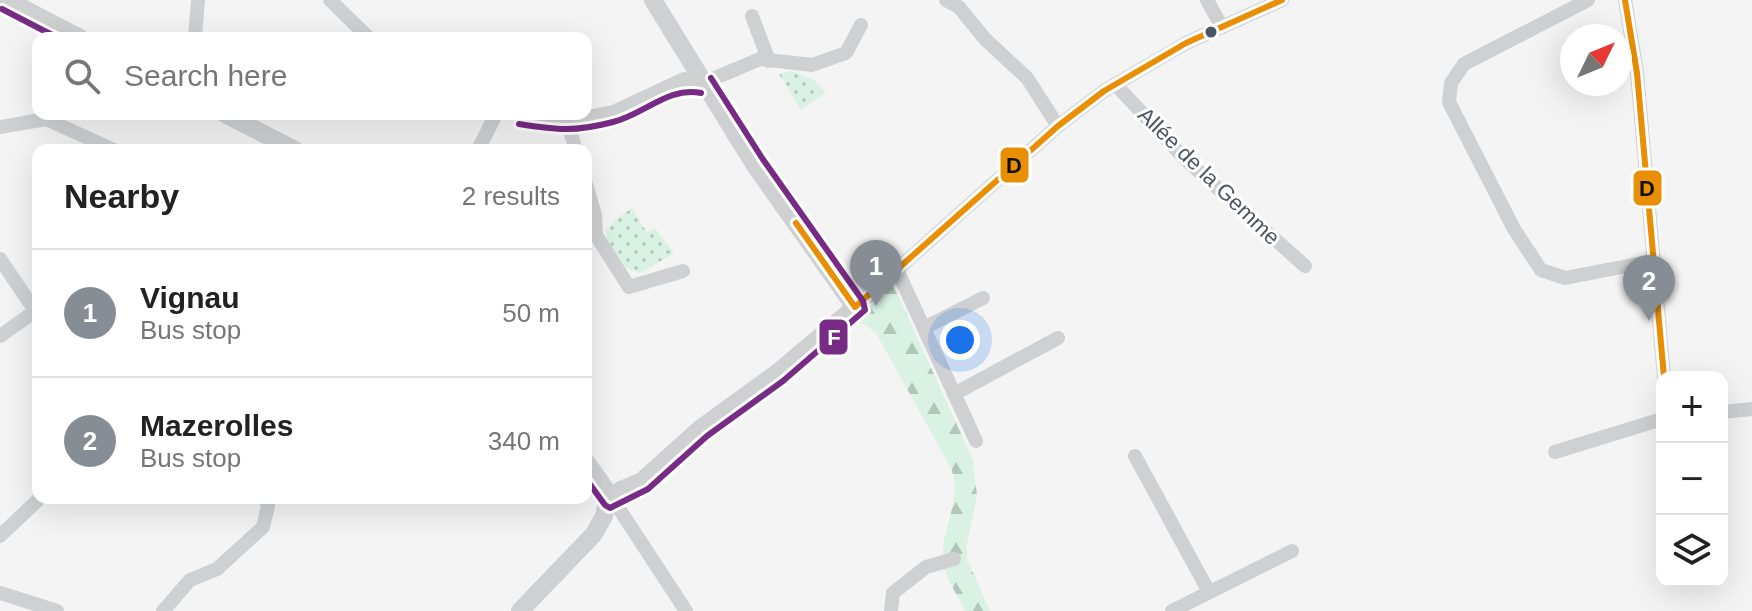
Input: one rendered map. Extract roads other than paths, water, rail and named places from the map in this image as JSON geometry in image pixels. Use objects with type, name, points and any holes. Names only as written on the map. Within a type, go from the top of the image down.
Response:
[{"type":"street","points":[[7,0],[68,32]]},
{"type":"street","points":[[195,32],[198,0]]},
{"type":"street","points":[[330,0],[363,32]]},
{"type":"street","points":[[653,0],[754,164],[855,307]]},
{"type":"street","points":[[946,0],[959,7],[985,39],[1027,78],[1058,126]]},
{"type":"street","points":[[1207,0],[1222,27]]},
{"type":"street","points":[[520,611],[594,534],[612,498],[648,477],[701,428],[770,379],[1058,126],[1157,58],[1282,0]]},
{"type":"street","points":[[1588,0],[1464,64],[1451,83],[1449,102],[1514,229],[1541,270],[1565,278],[1653,261]]},
{"type":"street","points":[[1625,0],[1637,73],[1663,371]]},
{"type":"street","points":[[752,16],[769,61]]},
{"type":"street","points":[[592,116],[613,112],[684,79],[703,83],[760,59],[812,65],[846,53],[861,25]]},
{"type":"street","name":"Allée de la Gemme","points":[[1115,84],[1186,160],[1305,266]]},
{"type":"street","points":[[0,127],[40,120]]},
{"type":"street","points":[[48,120],[101,144]]},
{"type":"street","points":[[237,120],[283,144]]},
{"type":"street","points":[[481,144],[493,120]]},
{"type":"street","points":[[560,120],[572,120]]},
{"type":"street","points":[[567,121],[574,144]]},
{"type":"street","points":[[592,205],[596,235],[629,287],[683,271]]},
{"type":"street","points":[[0,259],[32,305]]},
{"type":"street","points":[[897,270],[976,441]]},
{"type":"street","points":[[924,328],[983,298]]},
{"type":"street","points":[[0,336],[32,315]]},
{"type":"street","points":[[954,394],[1058,338]]},
{"type":"street","points":[[1728,411],[1752,409]]},
{"type":"street","points":[[1555,452],[1656,421]]},
{"type":"street","points":[[1135,456],[1209,592]]},
{"type":"street","points":[[592,470],[686,611]]},
{"type":"street","points":[[0,536],[34,504]]},
{"type":"street","points":[[163,611],[190,580],[217,569],[263,527],[267,504]]},
{"type":"street","points":[[1172,611],[1188,608],[1209,592],[1292,551]]},
{"type":"street","points":[[891,611],[893,593],[926,567],[954,559]]},
{"type":"street","points":[[0,593],[57,611]]},
{"type":"place","name":"Vignau","points":[[876,306]]},
{"type":"place","name":"Mazerolles","points":[[1649,321]]}]
